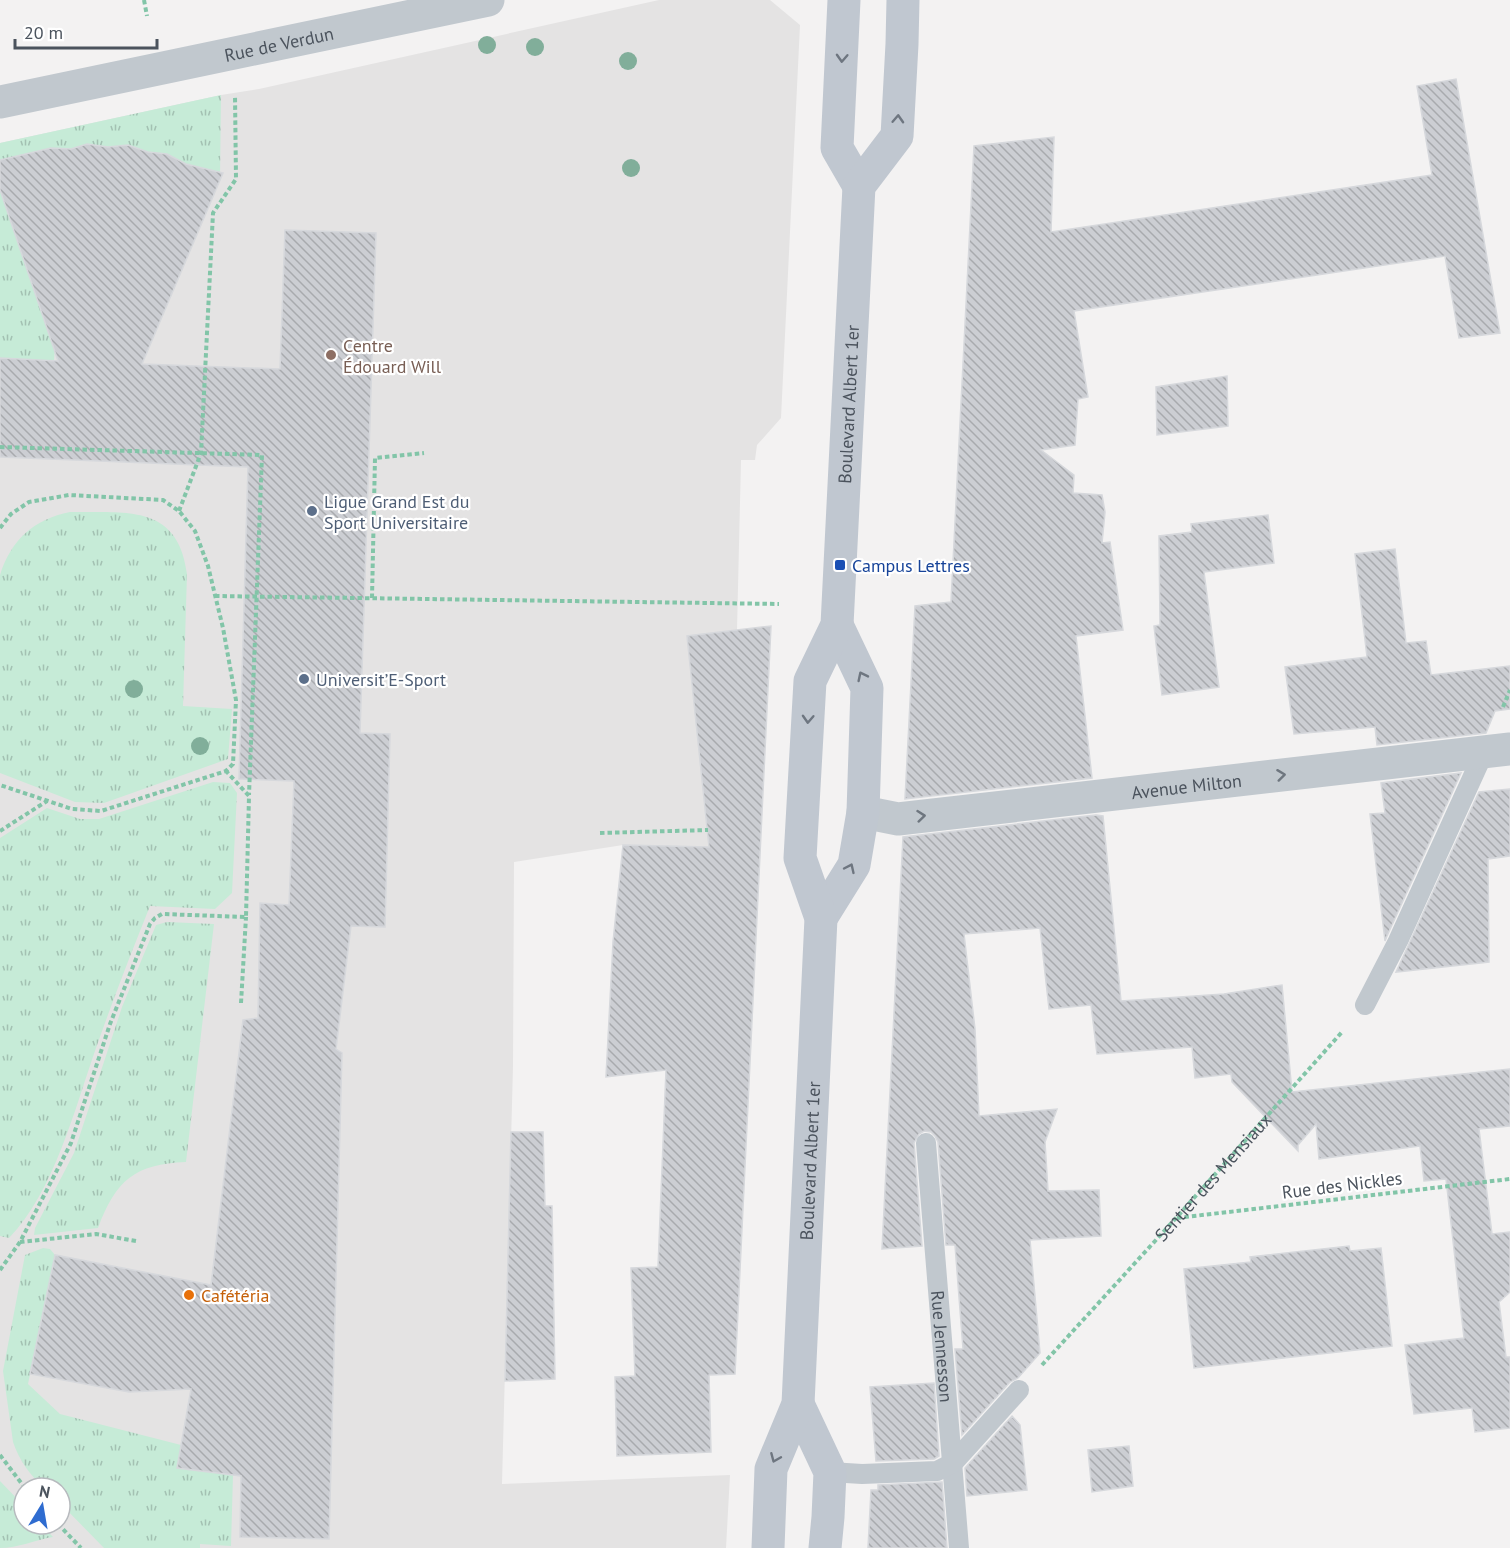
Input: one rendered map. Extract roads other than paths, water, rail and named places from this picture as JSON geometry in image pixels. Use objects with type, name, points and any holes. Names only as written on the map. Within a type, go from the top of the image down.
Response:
[{"type":"main road","points":[[844,0],[837,148],[859,186],[897,136],[903,0]]},
{"type":"main road","name":"Boulevard Albert 1er","points":[[768,1548],[771,1469],[798,1404],[821,918],[800,858],[810,681],[837,625],[859,186]]},
{"type":"main road","name":"Boulevard Albert 1er","points":[[821,918],[854,865],[863,812],[867,688],[837,625]]},
{"type":"main road","name":"Boulevard Albert 1er","points":[[798,1404],[830,1472],[825,1548]]},
{"type":"street","name":"Rue de Verdun","points":[[0,102],[488,0]]},
{"type":"street","name":"Avenue Milton","points":[[863,812],[898,819],[1497,750]]},
{"type":"lane","points":[[1365,1005],[1497,750]]},
{"type":"lane","name":"Rue Jennesson","points":[[926,1143],[959,1548]]},
{"type":"lane","points":[[830,1472],[862,1474],[937,1471],[952,1463],[1019,1390]]},
{"type":"place","name":"Centre Édouard Will","points":[[331,355]]},
{"type":"place","name":"Ligue Grand Est du Sport Universitaire","points":[[312,511]]},
{"type":"place","name":"Campus Lettres","points":[[840,565]]},
{"type":"place","name":"Universit’E-Sport","points":[[304,679]]},
{"type":"place","name":"Cafétéria","points":[[189,1295]]}]
